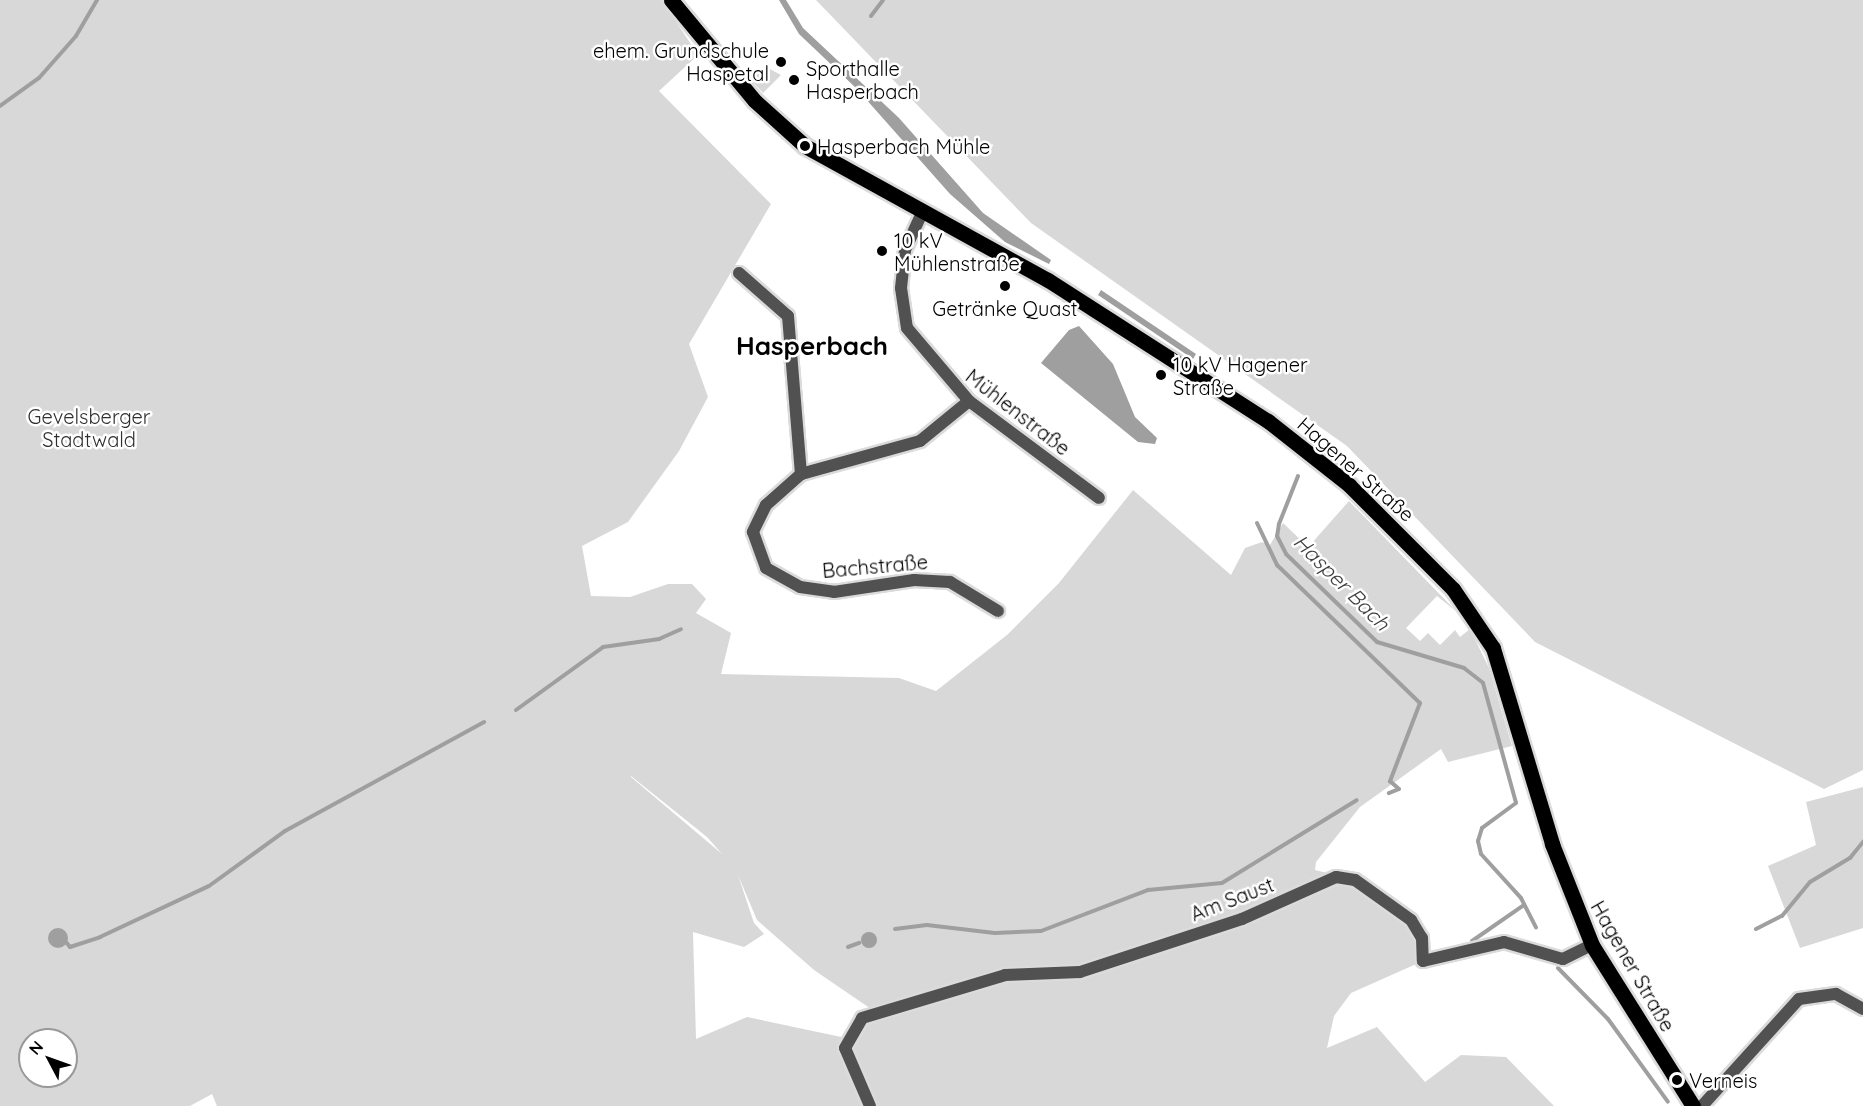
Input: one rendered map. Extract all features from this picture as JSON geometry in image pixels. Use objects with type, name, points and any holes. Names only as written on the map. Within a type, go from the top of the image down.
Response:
[{"type":"main road","name":"Hagener Straße","points":[[671,0],[784,130],[922,213],[1048,280],[1268,422],[1349,485],[1453,589],[1493,648],[1555,853],[1592,945],[1693,1106]]},
{"type":"street","name":"Mühlenstraße","points":[[922,213],[905,250],[901,288],[907,328],[969,401],[1099,498]]},
{"type":"street","points":[[739,273],[788,316],[801,474]]},
{"type":"street","name":"Bachstraße","points":[[969,401],[920,441],[801,474],[766,505],[753,532],[759,559],[778,577],[800,587],[834,592],[914,580],[950,582],[998,611]]},
{"type":"street","name":"Am Saust","points":[[870,1106],[848,1063],[846,1038],[862,1018],[1005,975],[1080,972],[1242,919],[1336,877],[1355,880],[1411,920],[1419,930],[1423,961],[1504,942],[1563,959],[1592,945]]},
{"type":"street","points":[[1702,1106],[1799,999],[1836,994],[1863,1009]]},
{"type":"green space","name":"Gevelsberger Stadtwald","points":[[0,0],[662,0],[698,55],[659,91],[771,204],[689,344],[708,397],[679,451],[628,522],[582,546],[591,596],[630,597],[668,584],[692,584],[706,599],[696,613],[731,633],[721,674],[899,678],[936,691],[1007,635],[1059,583],[1133,490],[1231,575],[1245,548],[1262,542],[1270,545],[1283,523],[1305,544],[1303,553],[1349,501],[1457,612],[1437,596],[1406,628],[1420,641],[1428,633],[1440,645],[1455,630],[1460,637],[1470,629],[1489,668],[1512,746],[1448,762],[1441,749],[1360,807],[1316,862],[1315,870],[1355,880],[1411,920],[1422,938],[1423,961],[1351,993],[1334,1016],[1327,1048],[1377,1027],[1425,1082],[1461,1055],[1506,1057],[1554,1106],[872,1106],[846,1048],[846,1063],[869,1106],[217,1106],[212,1094],[190,1106],[0,1106]],"holes":[[[631,776],[707,837],[722,854]],[[738,875],[757,920],[814,970],[877,1013],[1005,974],[1079,971],[1202,930],[1081,973],[1006,976],[862,1020],[846,1048],[846,1038],[747,1017],[696,1039],[693,932],[744,947],[764,934],[754,923]]]},
{"type":"green space","points":[[816,0],[1863,0],[1863,770],[1824,789],[1535,642],[1347,446],[1031,223]]},
{"type":"green space","points":[[766,67],[781,75],[763,93],[751,80]]},
{"type":"green space","points":[[1863,787],[1863,928],[1800,948],[1768,866],[1816,845],[1806,802]]},
{"type":"shaded area","points":[[779,0],[786,0],[803,28],[899,118],[983,213],[1051,260],[1049,264],[1005,242],[950,194],[857,89],[799,34]]},
{"type":"shaded area","points":[[1101,290],[1196,354],[1193,359],[1098,295]]},
{"type":"shaded area","points":[[1079,326],[1113,364],[1135,417],[1157,438],[1155,444],[1138,442],[1041,363],[1069,330]]},
{"type":"shaded area","points":[[58,928],[65,931],[68,938],[65,945],[58,948],[51,945],[48,938],[51,931]]},
{"type":"shaded area","points":[[866,932],[872,932],[877,940],[875,946],[866,948],[861,943],[861,937]]},
{"type":"waterway","points":[[0,106],[39,78],[76,36],[97,0]]},
{"type":"waterway","points":[[871,16],[883,0]]},
{"type":"waterway","name":"Hasper Bach","points":[[1298,476],[1279,524],[1277,536],[1286,554],[1377,642],[1464,668],[1483,683],[1516,803],[1482,828],[1478,841],[1481,854],[1521,898],[1536,927]]},
{"type":"waterway","points":[[1257,523],[1277,565],[1420,703],[1390,781],[1399,789],[1389,793]]},
{"type":"waterway","points":[[516,710],[603,647],[659,639],[681,629]]},
{"type":"waterway","points":[[66,942],[70,947],[100,937],[209,886],[285,831],[484,722]]},
{"type":"waterway","points":[[895,929],[927,925],[995,933],[1041,931],[1148,890],[1222,883],[1357,800]]},
{"type":"waterway","points":[[1756,929],[1782,916],[1810,882],[1850,858],[1863,842]]},
{"type":"waterway","points":[[1472,941],[1524,905]]},
{"type":"waterway","points":[[848,947],[859,943]]},
{"type":"waterway","name":"Hasper Bach","points":[[1558,968],[1608,1019],[1668,1102]]},
{"type":"place","name":"ehem. Grundschule Haspetal","points":[[781,62]]},
{"type":"place","name":"Sporthalle Hasperbach","points":[[794,80]]},
{"type":"place","name":"Hasperbach Mühle","points":[[805,146]]},
{"type":"place","name":"10 kV Mühlenstraße","points":[[882,251]]},
{"type":"place","name":"Getränke Quast","points":[[1005,286]]},
{"type":"place","name":"10 kV Hagener Straße","points":[[1161,375]]},
{"type":"place","name":"Verneis","points":[[1677,1080]]},
{"type":"district","name":"Hasperbach","points":[[812,346]]}]
